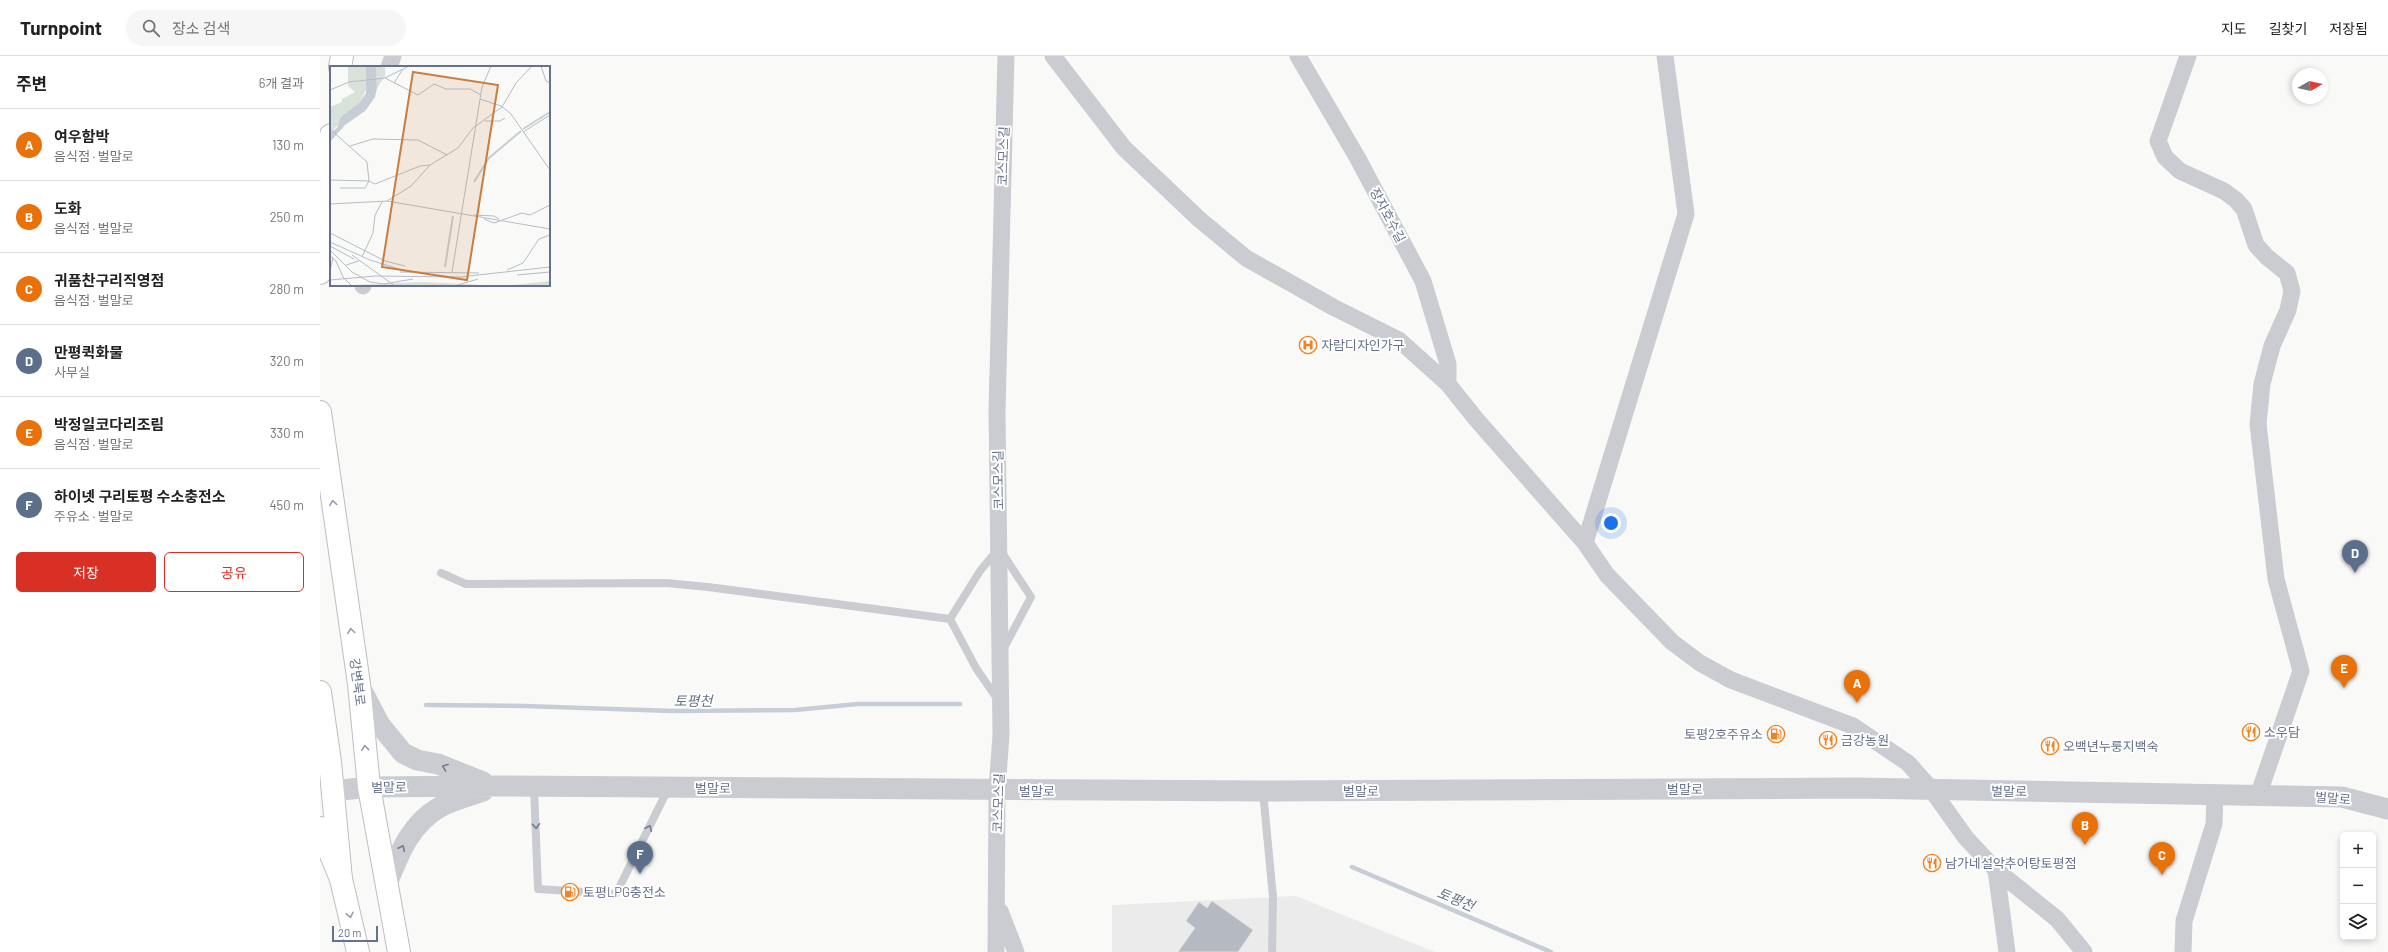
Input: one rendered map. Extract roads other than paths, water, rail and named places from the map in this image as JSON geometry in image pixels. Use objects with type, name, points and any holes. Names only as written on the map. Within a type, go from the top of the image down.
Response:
[{"type":"highway","points":[[340,66],[342,56]]},
{"type":"highway","points":[[320,273],[330,148]]},
{"type":"highway","name":"강변북로","points":[[320,412],[359,684],[369,787],[399,952]]},
{"type":"highway","points":[[320,692],[333,791],[341,879],[358,952]]},
{"type":"highway","points":[[320,828],[341,879]]},
{"type":"street","points":[[389,66],[392,56]]},
{"type":"street","name":"코스모스길","points":[[996,952],[997,790],[1001,735],[999,702],[1000,654],[997,411],[1006,56]]},
{"type":"street","points":[[1053,56],[1124,148],[1199,219],[1246,258],[1333,307],[1399,340],[1448,384],[1476,419],[1585,543],[1607,574],[1645,616],[1672,642],[1700,663],[1730,680],[1766,695],[1853,726],[1908,763],[1931,789],[1966,838],[1996,870],[2057,919],[2084,952]]},
{"type":"street","name":"장자호수길","points":[[1298,56],[1357,157],[1423,281],[1448,364],[1448,384]]},
{"type":"street","points":[[1585,543],[1686,214],[1665,56]]},
{"type":"street","points":[[2188,56],[2158,142],[2165,156],[2180,171],[2217,187],[2236,200],[2244,209],[2256,245],[2267,257],[2287,273],[2292,291],[2288,310],[2272,346],[2262,384],[2258,424],[2276,579],[2301,671],[2258,796]]},
{"type":"street","points":[[359,684],[380,725],[403,753],[417,760],[438,764],[495,786]]},
{"type":"street","points":[[387,884],[408,837],[426,817],[441,807],[495,786]]},
{"type":"street","name":"벌말로","points":[[333,791],[369,787],[495,786],[1263,791],[1931,789],[2342,797],[2388,809]]},
{"type":"street","points":[[2183,952],[2184,922],[2214,824],[2215,794]]},
{"type":"street","points":[[1996,870],[2007,952]]},
{"type":"street","name":"코스모스길","points":[[996,903],[1016,952]]},
{"type":"lane","points":[[950,619],[980,571],[999,548],[1031,597],[1000,654]]},
{"type":"lane","points":[[441,572],[466,584],[666,583],[708,586],[950,619]]},
{"type":"lane","points":[[950,619],[976,668],[999,702]]},
{"type":"lane","points":[[534,787],[538,889],[616,894],[669,788]]},
{"type":"lane","points":[[1263,791],[1273,897],[1272,952]]},
{"type":"waterway","name":"토평천","points":[[426,705],[524,706],[673,711],[795,710],[858,704],[960,704]]},
{"type":"waterway","name":"토평천","points":[[1352,867],[1551,952]]},
{"type":"place","name":"자람디자인가구","points":[[1308,345]]},
{"type":"place","name":"만평퀵화물","points":[[2355,573]]},
{"type":"place","name":"박정일코다리조림","points":[[2344,688]]},
{"type":"place","name":"여우함박","points":[[1857,703]]},
{"type":"place","name":"소우담","points":[[2251,732]]},
{"type":"place","name":"토평2호주유소","points":[[1776,734]]},
{"type":"place","name":"금강농원","points":[[1828,740]]},
{"type":"place","name":"오백년누룽지백숙","points":[[2050,746]]},
{"type":"place","name":"도화","points":[[2085,845]]},
{"type":"place","name":"남가네설악추어탕토평점","points":[[1932,863]]},
{"type":"place","name":"하이넷 구리토평 수소충전소","points":[[640,874]]},
{"type":"place","name":"귀품찬구리직영점","points":[[2162,875]]},
{"type":"place","name":"토평LPG충전소","points":[[570,892]]}]
